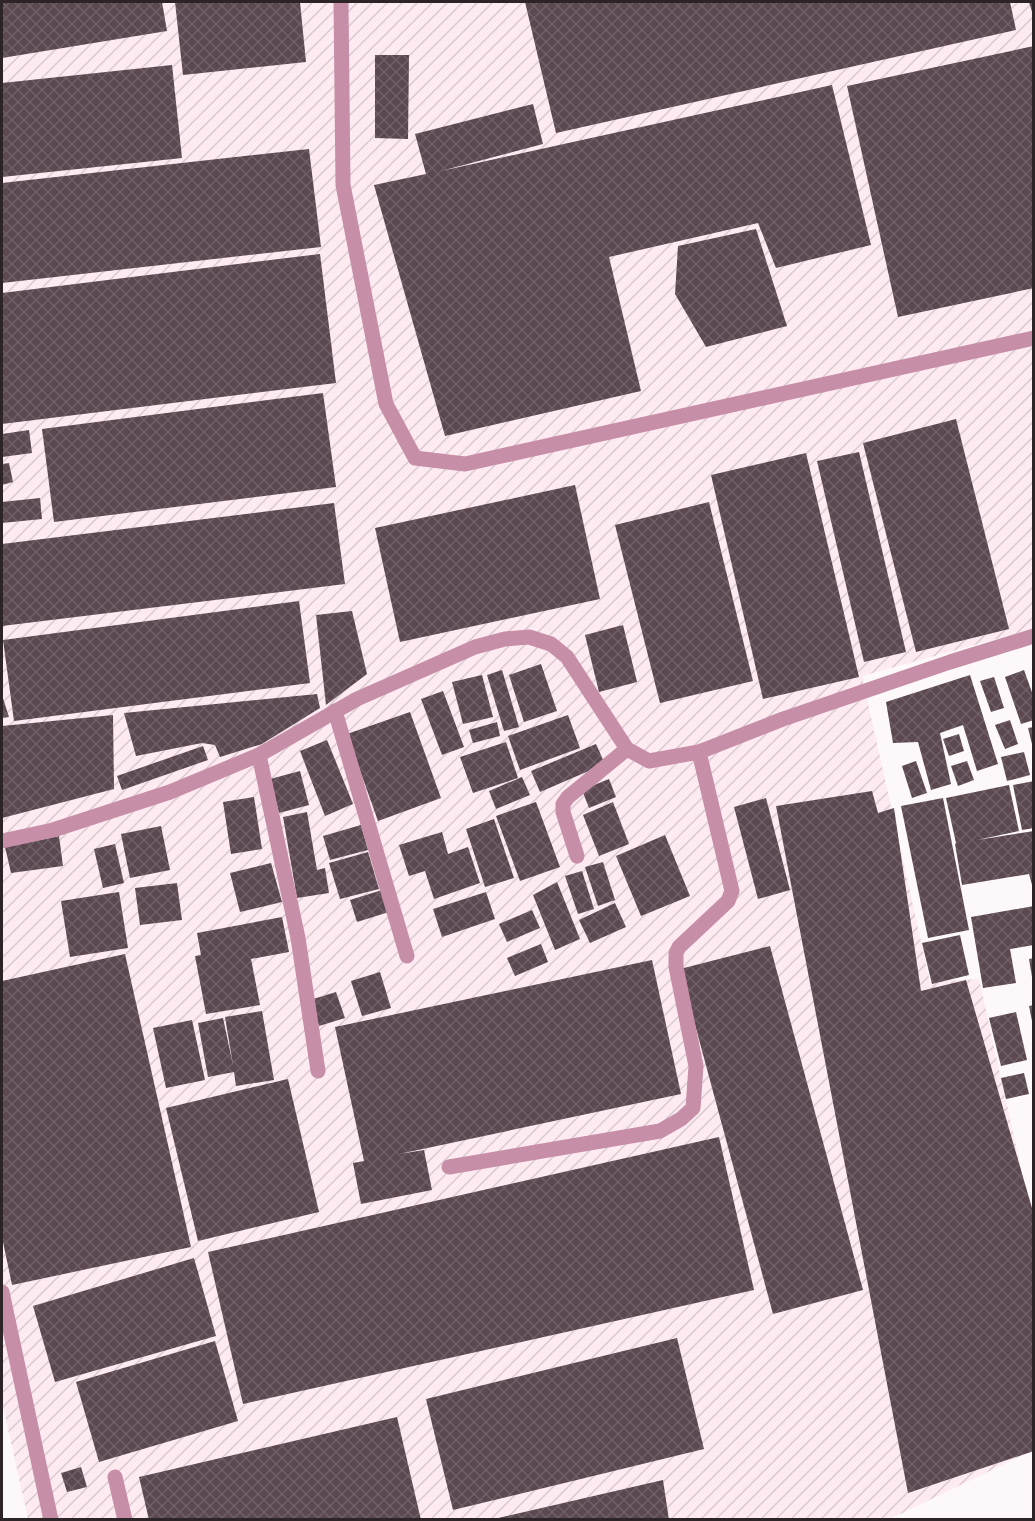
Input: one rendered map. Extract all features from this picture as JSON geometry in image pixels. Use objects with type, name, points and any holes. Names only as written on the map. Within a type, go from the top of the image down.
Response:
[{"type":"street","points":[[341,2],[343,185],[386,404],[415,458],[465,464],[1034,338]]},
{"type":"street","points":[[2,840],[53,830],[170,792],[259,755],[335,711],[475,647],[505,639],[528,637],[550,644],[567,657],[627,749],[649,761],[699,752],[783,719],[1034,636]]},
{"type":"street","points":[[335,711],[408,956]]},
{"type":"street","points":[[577,856],[563,812],[563,804],[568,797],[627,749]]},
{"type":"street","points":[[449,1167],[660,1131],[681,1119],[693,1108],[696,1066],[676,967],[676,953],[679,947],[728,901],[732,891],[699,752]]},
{"type":"street","points":[[259,755],[298,938],[318,1071]]},
{"type":"street","points":[[2,1292],[51,1520]]},
{"type":"street","points":[[115,1477],[125,1520]]},
{"type":"shaded area","points":[[2,2],[1033,2],[1033,629],[862,676],[930,982],[979,979],[1033,1222],[1033,1450],[890,1519],[28,1519],[2,1402]]},
{"type":"building","points":[[2,2],[162,2],[167,31],[2,58]]},
{"type":"building","points":[[175,2],[300,2],[306,62],[183,75]]},
{"type":"building","points":[[525,2],[1010,2],[1016,30],[556,133]]},
{"type":"building","points":[[1029,2],[1034,2],[1034,15],[1033,15]]},
{"type":"building","points":[[1034,46],[1034,288],[898,317],[847,86]]},
{"type":"building","points":[[375,55],[409,55],[408,139],[375,138]]},
{"type":"building","points":[[172,65],[182,158],[2,177],[2,83]]},
{"type":"building","points":[[832,85],[871,245],[776,268],[758,223],[609,257],[641,391],[445,436],[374,185],[426,174],[415,134],[533,104],[543,144],[441,171]]},
{"type":"building","points":[[309,149],[321,247],[2,283],[2,183]]},
{"type":"building","points":[[756,229],[787,326],[706,347],[675,294],[678,246]]},
{"type":"building","points":[[320,254],[336,383],[2,424],[2,293]]},
{"type":"building","points":[[323,393],[336,487],[54,522],[42,429]]},
{"type":"building","points":[[956,419],[1009,629],[916,652],[863,443]]},
{"type":"building","points":[[29,430],[32,453],[2,457],[2,434]]},
{"type":"building","points":[[859,452],[906,652],[864,662],[817,461]]},
{"type":"building","points":[[806,453],[859,677],[763,699],[711,475]]},
{"type":"building","points":[[9,463],[13,482],[2,485],[2,464]]},
{"type":"building","points":[[575,485],[600,599],[400,642],[375,528]]},
{"type":"building","points":[[40,498],[42,519],[2,523],[2,502]]},
{"type":"building","points":[[709,502],[753,681],[660,703],[615,525]]},
{"type":"building","points":[[334,503],[345,584],[2,626],[2,544]]},
{"type":"building","points":[[299,601],[310,683],[14,721],[3,640]]},
{"type":"building","points":[[352,611],[367,674],[326,705],[316,615]]},
{"type":"building","points":[[623,625],[637,682],[599,692],[585,635]]},
{"type":"building","points":[[541,664],[557,711],[524,722],[509,675]]},
{"type":"building","points":[[502,670],[519,727],[504,731],[487,675]]},
{"type":"building","points":[[1024,670],[1034,698],[1034,720],[1021,724],[1005,677]]},
{"type":"building","points":[[482,675],[493,717],[463,724],[452,682]]},
{"type":"building","points":[[970,675],[998,764],[977,771],[963,725],[940,733],[951,784],[931,790],[918,742],[893,743],[886,702]]},
{"type":"building","points":[[994,677],[1004,708],[991,712],[980,681]]},
{"type":"building","points":[[443,691],[464,747],[442,755],[421,699]]},
{"type":"building","points":[[317,694],[320,708],[262,744],[220,757],[215,745],[202,743],[136,756],[124,713]]},
{"type":"building","points":[[2,695],[9,717],[2,718]]},
{"type":"building","points":[[410,712],[441,798],[378,821],[347,734]]},
{"type":"building","points":[[113,715],[114,789],[2,818],[2,726]]},
{"type":"building","points":[[568,715],[580,748],[520,770],[508,736]]},
{"type":"building","points":[[1010,720],[1018,744],[1005,749],[995,725]]},
{"type":"building","points":[[497,722],[500,736],[473,743],[469,730]]},
{"type":"building","points":[[1034,727],[1034,748],[1033,748],[1028,728]]},
{"type":"building","points":[[959,734],[964,751],[949,756],[943,739]]},
{"type":"building","points":[[327,740],[353,804],[325,816],[300,751]]},
{"type":"building","points":[[506,742],[518,778],[473,793],[460,757]]},
{"type":"building","points":[[596,744],[605,764],[540,792],[531,771]]},
{"type":"building","points":[[203,746],[208,760],[122,790],[117,776]]},
{"type":"building","points":[[1024,752],[1030,775],[1007,781],[1001,757]]},
{"type":"building","points":[[916,761],[927,793],[912,798],[902,766]]},
{"type":"building","points":[[967,761],[974,780],[958,786],[951,766]]},
{"type":"building","points":[[300,771],[309,805],[279,813],[270,779]]},
{"type":"building","points":[[522,777],[530,795],[496,809],[489,791]]},
{"type":"building","points":[[609,779],[616,797],[589,808],[582,790]]},
{"type":"building","points":[[1034,781],[1034,828],[1022,830],[1013,785]]},
{"type":"building","points":[[1009,785],[1019,831],[977,840],[1034,831],[1034,892],[1029,874],[962,885],[946,798]]},
{"type":"building","points":[[872,791],[878,813],[894,808],[921,991],[966,980],[1034,1215],[1034,1451],[908,1493],[776,806]]},
{"type":"building","points":[[254,797],[262,849],[231,854],[223,802]]},
{"type":"building","points":[[766,798],[790,890],[758,899],[734,807]]},
{"type":"building","points":[[943,798],[969,930],[928,938],[901,806]]},
{"type":"building","points":[[536,802],[560,867],[520,881],[496,816]]},
{"type":"building","points":[[613,802],[629,844],[599,856],[583,815]]},
{"type":"building","points":[[307,812],[317,870],[325,868],[329,893],[297,898],[283,817]]},
{"type":"building","points":[[494,819],[514,878],[485,887],[466,829]]},
{"type":"building","points":[[361,825],[368,850],[330,860],[323,836]]},
{"type":"building","points":[[161,826],[170,870],[130,878],[121,834]]},
{"type":"building","points":[[442,832],[448,854],[468,847],[480,883],[434,899],[425,871],[409,876],[399,845]]},
{"type":"building","points":[[665,835],[690,896],[641,916],[616,856]]},
{"type":"building","points":[[59,836],[63,866],[11,873],[5,847]]},
{"type":"building","points":[[115,844],[124,883],[103,888],[94,849]]},
{"type":"building","points":[[368,852],[379,889],[340,899],[329,863]]},
{"type":"building","points":[[603,862],[615,900],[598,906],[585,867]]},
{"type":"building","points":[[271,863],[282,902],[240,912],[230,873]]},
{"type":"building","points":[[582,871],[594,909],[578,914],[565,876]]},
{"type":"building","points":[[557,882],[580,939],[555,950],[533,895]]},
{"type":"building","points":[[177,883],[182,920],[140,925],[135,888]]},
{"type":"building","points":[[382,890],[389,912],[357,922],[350,900]]},
{"type":"building","points":[[119,892],[128,948],[70,957],[61,901]]},
{"type":"building","points":[[486,892],[495,919],[442,937],[433,909]]},
{"type":"building","points":[[615,903],[626,927],[590,943],[579,920]]},
{"type":"building","points":[[1034,906],[1034,945],[1010,949],[1016,983],[983,988],[971,917]]},
{"type":"building","points":[[532,910],[540,928],[507,942],[499,924]]},
{"type":"building","points":[[282,917],[289,952],[251,959],[260,1005],[206,1014],[195,956],[201,955],[197,933]]},
{"type":"building","points":[[960,935],[969,975],[932,984],[922,943]]},
{"type":"building","points":[[541,944],[548,962],[515,976],[507,958]]},
{"type":"building","points":[[770,946],[863,1290],[773,1314],[680,969]]},
{"type":"building","points":[[125,954],[191,1247],[12,1285],[2,1237],[2,981]]},
{"type":"building","points":[[1034,958],[1034,977],[1032,977],[1029,959]]},
{"type":"building","points":[[652,960],[681,1094],[399,1154],[424,1150],[432,1190],[361,1204],[353,1163],[364,1161],[335,1027]]},
{"type":"building","points":[[380,972],[391,1008],[362,1016],[351,981]]},
{"type":"building","points":[[336,992],[345,1018],[319,1026],[310,1000]]},
{"type":"building","points":[[1034,1005],[1034,1021],[1032,1021],[1029,1006]]},
{"type":"building","points":[[262,1011],[274,1080],[236,1086],[234,1072],[208,1077],[198,1023],[223,1018],[233,1065],[225,1017]]},
{"type":"building","points":[[1016,1012],[1027,1060],[1001,1066],[989,1018]]},
{"type":"building","points":[[192,1020],[205,1080],[166,1088],[153,1028]]},
{"type":"building","points":[[1024,1073],[1029,1094],[1006,1099],[1001,1078]]},
{"type":"building","points":[[288,1079],[319,1212],[198,1241],[166,1108]]},
{"type":"building","points":[[719,1137],[754,1290],[243,1404],[208,1252]]},
{"type":"building","points":[[194,1258],[216,1336],[55,1382],[33,1306]]},
{"type":"building","points":[[677,1338],[704,1449],[453,1510],[426,1399]]},
{"type":"building","points":[[215,1341],[238,1421],[99,1462],[76,1382]]},
{"type":"building","points":[[397,1417],[421,1520],[149,1520],[139,1477]]},
{"type":"building","points":[[81,1467],[87,1487],[67,1492],[61,1473]]},
{"type":"building","points":[[663,1480],[669,1520],[494,1520],[494,1519]]}]
